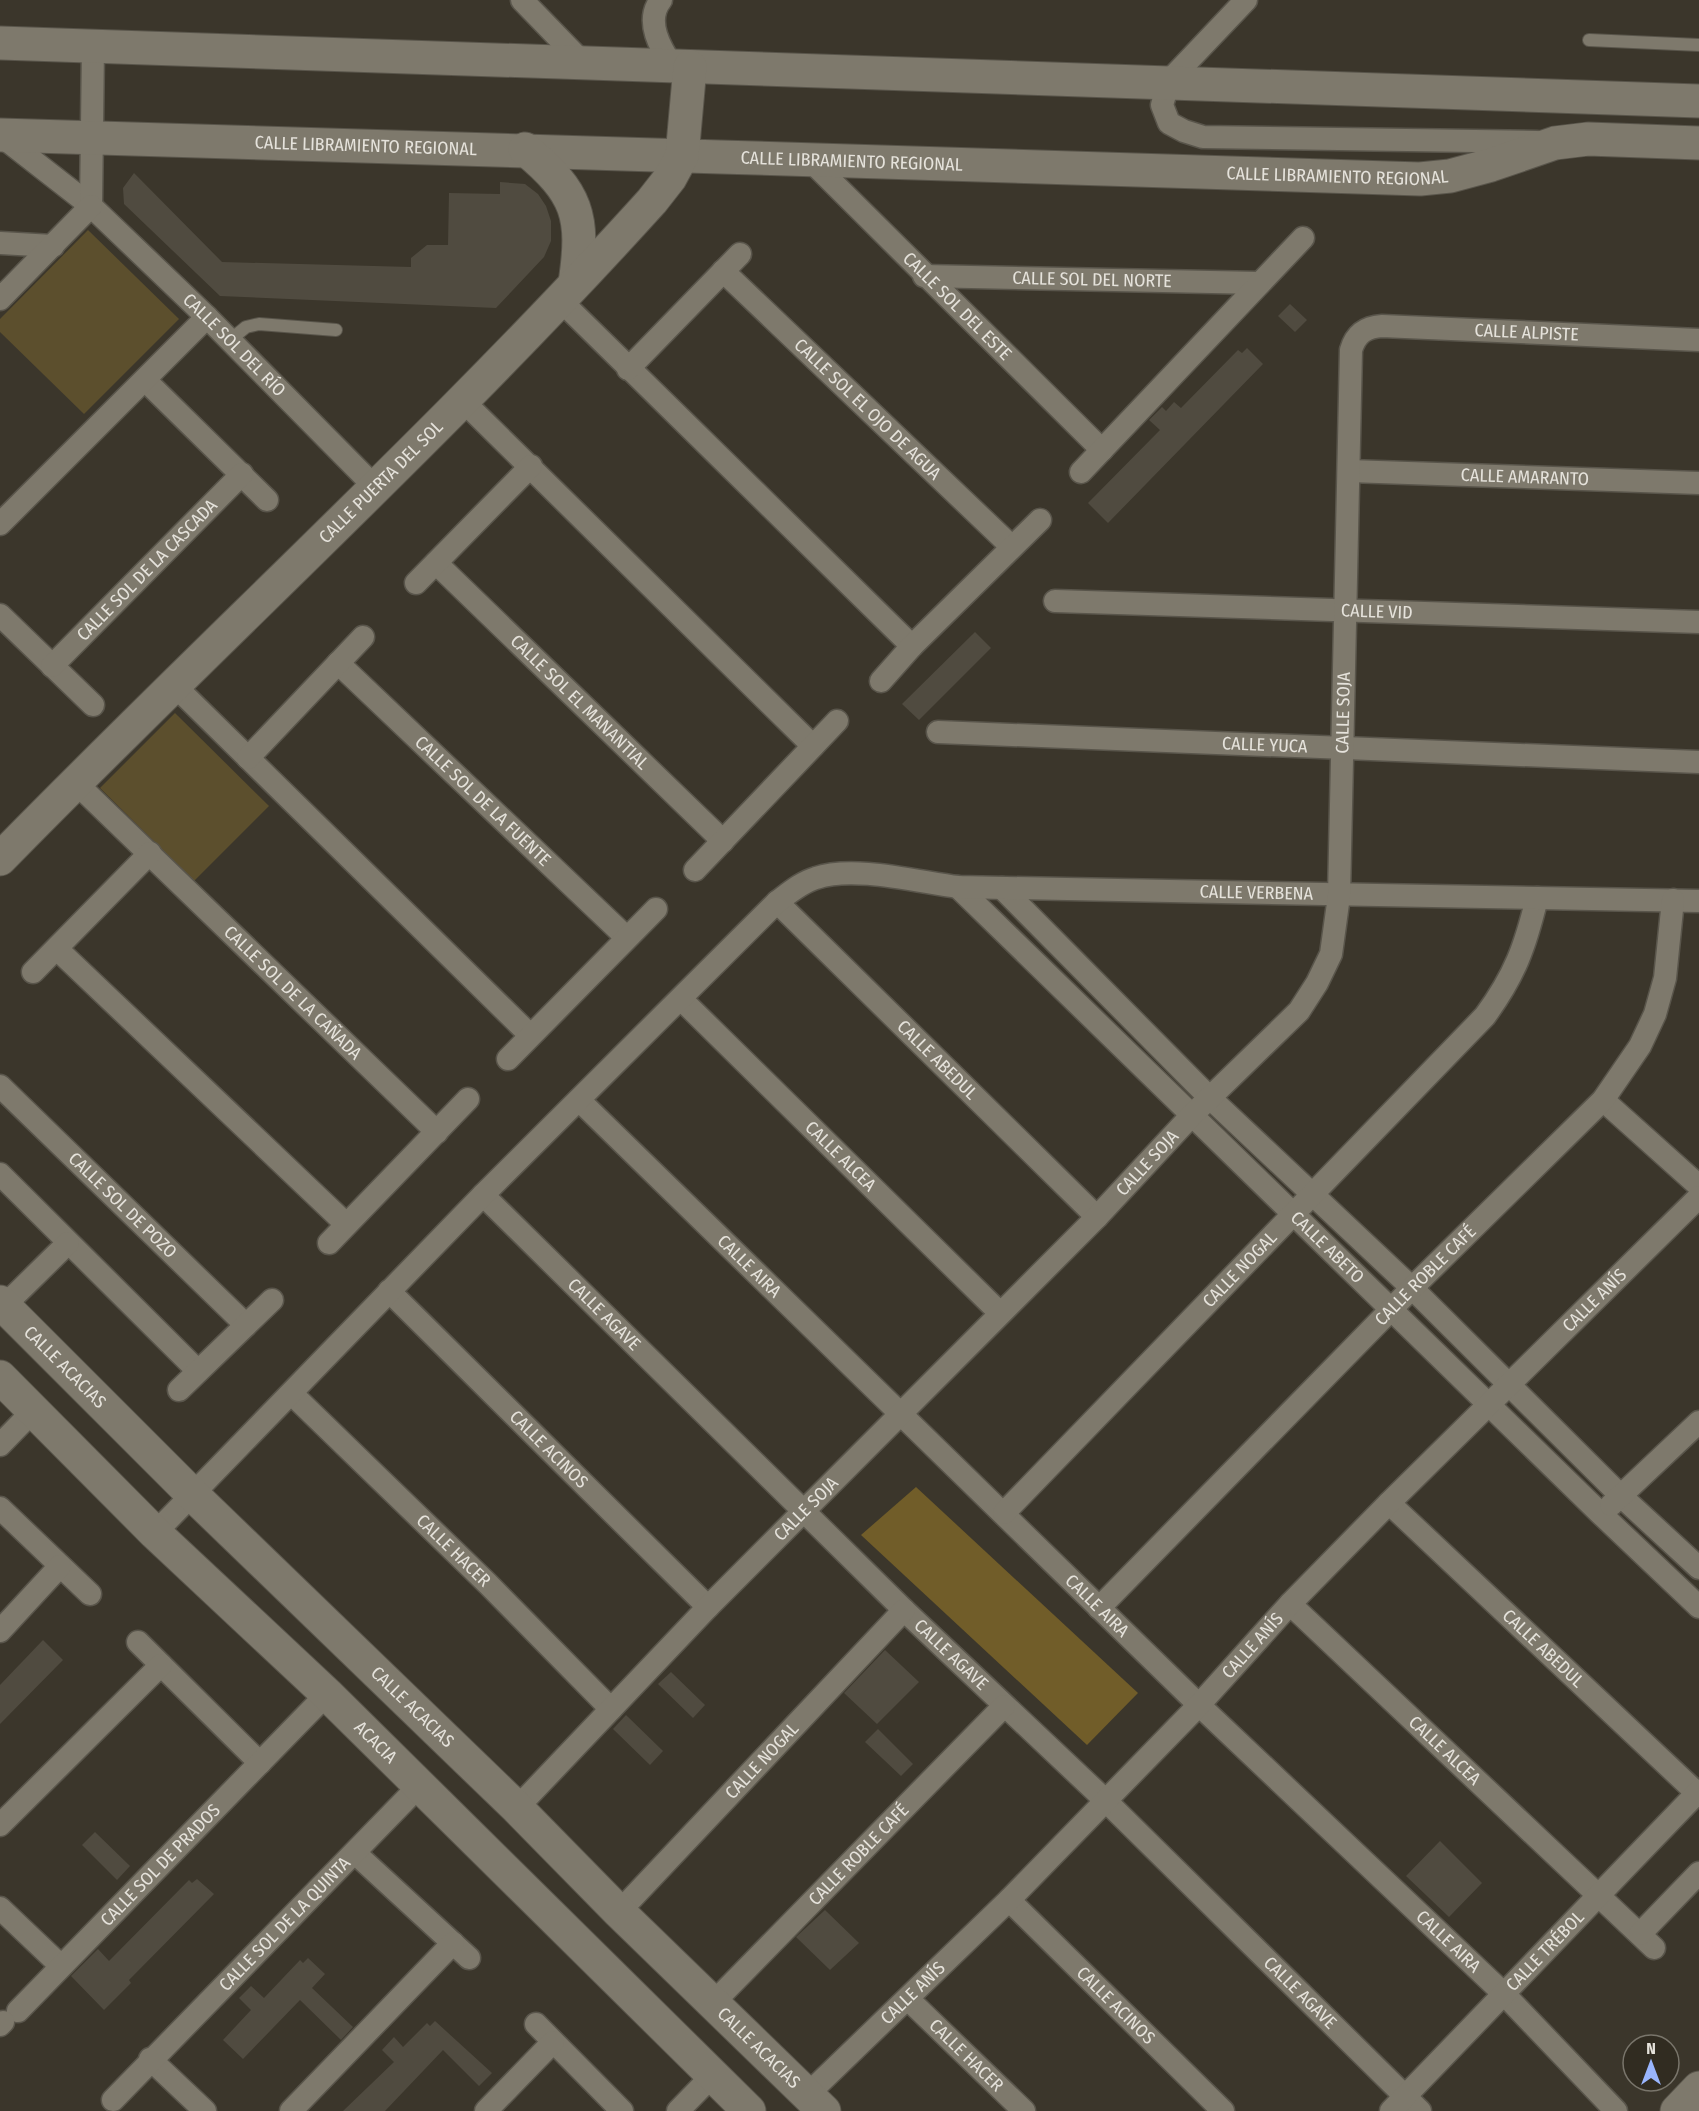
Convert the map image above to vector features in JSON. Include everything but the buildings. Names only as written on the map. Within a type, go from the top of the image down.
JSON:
[{"type":"street","points":[[522,0],[584,64]]},
{"type":"street","points":[[661,0],[656,11],[656,40],[681,67]]},
{"type":"street","points":[[1246,0],[1169,81],[1162,105],[1169,123],[1184,131],[1203,136],[1555,143]]},
{"type":"street","points":[[0,43],[584,64],[1169,81],[1699,101]]},
{"type":"street","points":[[0,299],[91,206],[93,47]]},
{"type":"street","name":"CALLE PUERTA DEL SOL","points":[[0,858],[462,400],[652,201],[670,178],[682,156],[681,67]]},
{"type":"street","name":"CALLE LIBRAMIENTO REGIONAL","points":[[0,135],[525,149],[811,161],[1420,178],[1450,176],[1471,171],[1555,143],[1588,140],[1699,143]]},
{"type":"street","name":"CALLE SOL DEL RÍO","points":[[0,135],[91,206],[207,317],[375,487]]},
{"type":"street","points":[[525,149],[559,178],[571,197],[577,216],[580,240],[567,291],[628,369],[912,646]]},
{"type":"street","name":"CALLE SOL DEL ESTE","points":[[811,161],[924,276],[1102,450]]},
{"type":"street","points":[[1081,472],[1304,238]]},
{"type":"street","points":[[0,243],[53,246]]},
{"type":"street","points":[[628,369],[740,254]]},
{"type":"street","name":"CALLE SOL EL OJO DE AGUA","points":[[723,271],[1012,548]]},
{"type":"street","name":"CALLE SOL DEL NORTE","points":[[924,276],[1260,284]]},
{"type":"street","points":[[0,524],[207,317]]},
{"type":"street","name":"CALLE ALPISTE","points":[[1358,336],[1365,329],[1382,326],[1699,340]]},
{"type":"street","name":"CALLE SOJA","points":[[517,1808],[708,1607],[1097,1217],[1209,1097],[1299,1011],[1317,983],[1331,954],[1339,896],[1351,350],[1358,336]]},
{"type":"street","points":[[145,380],[267,500]]},
{"type":"street","points":[[462,400],[813,746]]},
{"type":"street","points":[[416,583],[531,466]]},
{"type":"street","name":"CALLE AMARANTO","points":[[1349,471],[1699,483]]},
{"type":"street","name":"CALLE SOL DE LA CASCADA","points":[[52,666],[242,474]]},
{"type":"street","points":[[881,681],[912,646],[1040,520]]},
{"type":"street","name":"CALLE SOL EL MANANTIAL","points":[[436,563],[723,841]]},
{"type":"street","name":"CALLE VID","points":[[1055,601],[1699,622]]},
{"type":"street","points":[[0,615],[93,705]]},
{"type":"street","points":[[248,758],[363,637]]},
{"type":"street","name":"CALLE SOL DE LA FUENTE","points":[[338,663],[626,936]]},
{"type":"street","points":[[173,684],[530,1035]]},
{"type":"street","points":[[695,870],[837,721]]},
{"type":"street","name":"CALLE YUCA","points":[[938,732],[1699,762]]},
{"type":"street","name":"CALLE SOL DE LA CAÑADA","points":[[75,782],[436,1132]]},
{"type":"street","points":[[33,972],[150,853]]},
{"type":"street","name":"CALLE VERBENA","points":[[777,902],[816,878],[840,873],[958,887],[1339,896],[1699,901]]},
{"type":"street","name":"CALLE ABETO","points":[[958,887],[1601,1514],[1699,1606]]},
{"type":"street","name":"CALLE ABETO","points":[[1002,888],[1209,1097],[1412,1288],[1622,1496],[1699,1568]]},
{"type":"street","name":"CALLE NOGAL","points":[[1004,1513],[1492,1007],[1514,973],[1527,941],[1537,898]]},
{"type":"street","name":"CALLE ROBLE CAFÉ","points":[[1099,1608],[1412,1288],[1603,1100],[1640,1046],[1655,1014],[1665,978],[1673,900]]},
{"type":"street","points":[[154,1533],[292,1394],[483,1195],[777,902]]},
{"type":"street","name":"CALLE ABEDUL","points":[[777,902],[1097,1217]]},
{"type":"street","points":[[508,1059],[626,936],[656,909]]},
{"type":"street","points":[[57,949],[346,1224]]},
{"type":"street","name":"CALLE ALCEA","points":[[681,999],[1000,1313]]},
{"type":"street","name":"CALLE SOL DE POZO","points":[[0,1086],[246,1325]]},
{"type":"street","points":[[329,1244],[468,1099]]},
{"type":"street","name":"CALLE AIRA","points":[[579,1100],[1199,1705],[1503,1993],[1616,2111]]},
{"type":"street","points":[[1603,1100],[1699,1186]]},
{"type":"street","points":[[0,1174],[198,1371]]},
{"type":"street","name":"CALLE AGAVE","points":[[483,1195],[904,1610],[1105,1800],[1405,2106]]},
{"type":"street","name":"CALLE ANÍS","points":[[816,2103],[908,1999],[1010,1900],[1199,1705],[1290,1604],[1508,1383],[1699,1197]]},
{"type":"street","points":[[2,1304],[68,1242]]},
{"type":"street","name":"CALLE ACINOS","points":[[389,1291],[708,1607]]},
{"type":"street","points":[[179,1390],[272,1300]]},
{"type":"street","name":"CALLE ACACIAS","points":[[2,1304],[193,1495],[517,1808],[816,2103]]},
{"type":"street","name":"ACACIA","points":[[0,1377],[154,1533],[327,1695],[711,2077],[748,2111]]},
{"type":"street","name":"CALLE HACER","points":[[292,1394],[488,1584],[611,1709]]},
{"type":"street","points":[[0,1445],[34,1410]]},
{"type":"street","points":[[1601,1514],[1699,1422]]},
{"type":"street","name":"CALLE ABEDUL","points":[[1389,1503],[1698,1793]]},
{"type":"street","points":[[0,1508],[90,1594]]},
{"type":"street","points":[[0,1631],[60,1566]]},
{"type":"street","name":"CALLE ALCEA","points":[[1290,1604],[1647,1941],[1699,1873]]},
{"type":"street","name":"CALLE NOGAL","points":[[619,1911],[904,1610]]},
{"type":"street","points":[[138,1642],[260,1763]]},
{"type":"street","points":[[0,1825],[161,1665]]},
{"type":"street","name":"CALLE SOL DE PRADOS","points":[[7,2019],[327,1695]]},
{"type":"street","name":"CALLE ROBLE CAFÉ","points":[[713,2003],[1004,1706]]},
{"type":"street","name":"CALLE SOL DE LA QUINTA","points":[[113,2100],[419,1786]]},
{"type":"street","name":"CALLE TRÉBOL","points":[[1405,2106],[1503,1993],[1698,1793]]},
{"type":"street","points":[[291,2111],[461,1951],[354,1854]]},
{"type":"street","name":"CALLE ACINOS","points":[[1010,1900],[1223,2111]]},
{"type":"street","points":[[0,1908],[61,1966]]},
{"type":"street","name":"CALLE HACER","points":[[908,1999],[1024,2111]]},
{"type":"street","points":[[536,2024],[622,2111]]},
{"type":"street","points":[[486,2111],[553,2042]]},
{"type":"street","points":[[150,2060],[205,2111]]},
{"type":"street","points":[[678,2111],[711,2077]]},
{"type":"street","points":[[1677,2111],[1699,2088]]},
{"type":"lane","points":[[1589,40],[1699,45]]},
{"type":"lane","points":[[230,340],[246,327],[259,324],[336,330]]},
{"type":"shaded area","points":[[88,230],[179,319],[84,414],[0,332],[0,319]]},
{"type":"shaded area","points":[[175,713],[269,806],[194,881],[100,788]]},
{"type":"shaded area","points":[[916,1487],[1138,1693],[1087,1745],[861,1535]]}]
